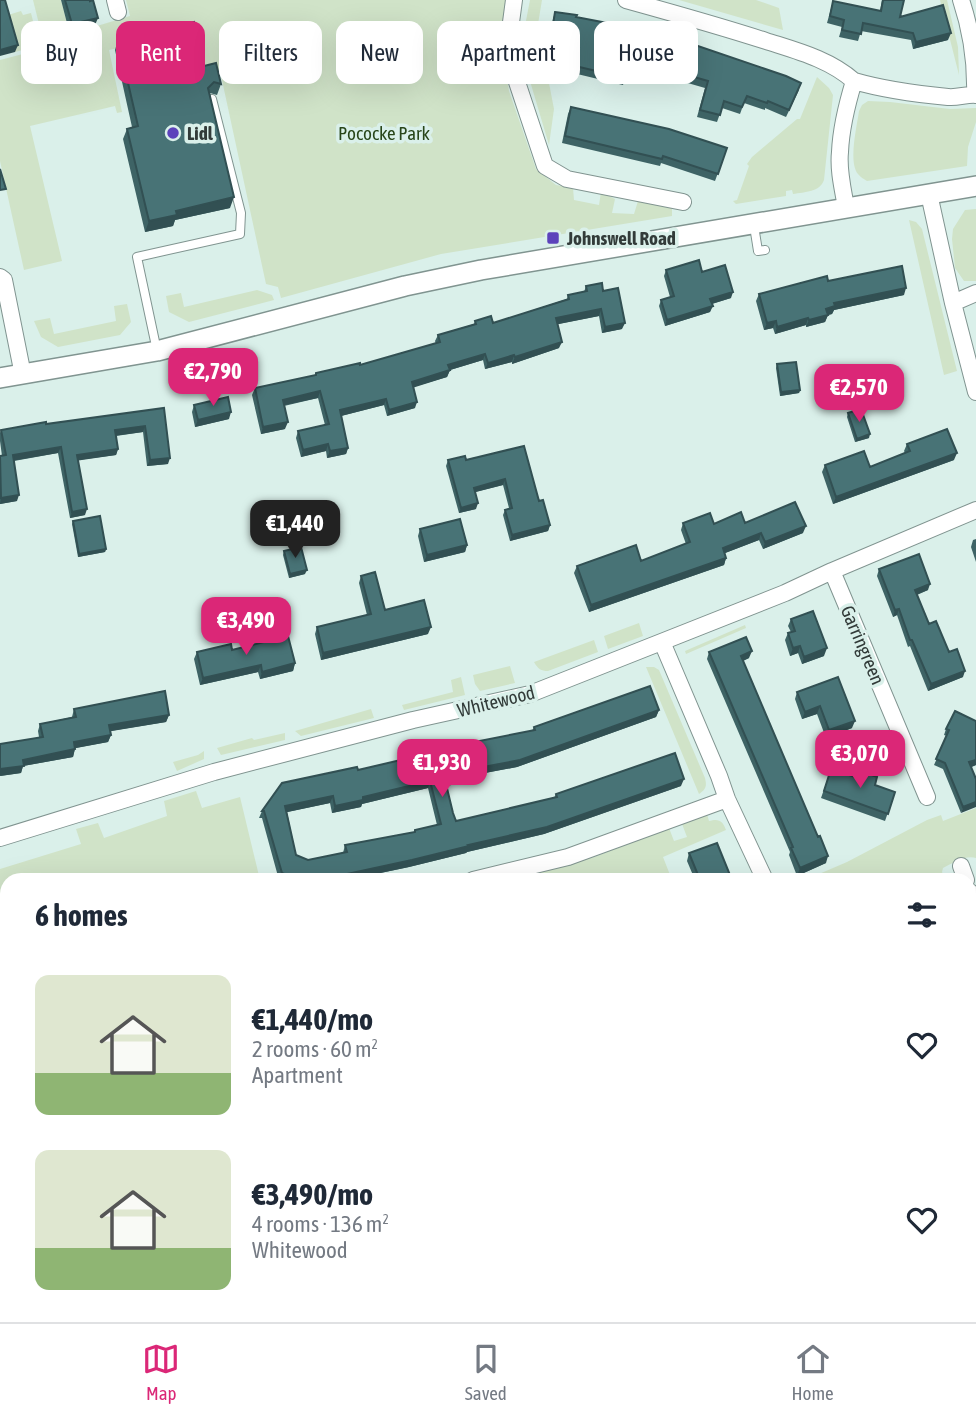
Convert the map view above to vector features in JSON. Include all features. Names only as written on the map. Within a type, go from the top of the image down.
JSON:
[{"type":"street","points":[[514,0],[509,37],[515,75],[545,166],[568,179],[683,202]]},
{"type":"street","points":[[626,0],[713,23],[819,59],[854,81],[879,88],[952,97],[975,95],[974,55],[961,0]]},
{"type":"street","points":[[846,207],[840,152],[854,81]]},
{"type":"street","points":[[0,378],[157,351],[405,286],[493,268],[976,186]]},
{"type":"street","points":[[929,194],[976,392]]},
{"type":"street","points":[[0,277],[4,280],[23,375]]},
{"type":"street","points":[[953,303],[976,293]]},
{"type":"street","points":[[762,873],[727,799],[662,642],[786,593],[976,510]]},
{"type":"street","name":"Garringreen","points":[[832,571],[927,797]]},
{"type":"street","name":"Whitewood","points":[[0,838],[214,772],[412,720],[530,694],[662,642]]},
{"type":"street","points":[[503,873],[568,858],[727,799]]},
{"type":"lane","points":[[157,351],[137,257],[240,234],[241,213],[212,99]]},
{"type":"lane","points":[[753,223],[758,251],[765,250]]},
{"type":"green space","points":[[33,0],[61,0],[66,21],[38,21]]},
{"type":"green space","name":"Pococke Park","points":[[126,0],[507,0],[504,21],[437,21],[437,84],[508,84],[536,169],[556,185],[573,188],[574,200],[599,205],[601,192],[615,199],[612,213],[634,214],[638,201],[672,208],[672,216],[441,254],[281,298],[278,287],[266,284],[223,84],[322,84],[322,21],[219,21],[219,71],[205,75],[205,21],[116,21],[116,48],[109,50],[122,112],[117,113],[115,106],[30,126],[62,261],[24,270],[0,161],[0,60],[21,54],[21,84],[102,84],[102,24],[130,16]]},
{"type":"green space","points":[[530,0],[542,0],[538,21],[526,21]]},
{"type":"green space","points":[[679,0],[756,0],[779,8],[783,30]]},
{"type":"green space","points":[[940,0],[947,0],[958,47],[959,75]]},
{"type":"green space","points":[[21,11],[23,15],[31,13],[33,21],[21,21],[21,50],[15,52],[5,16]]},
{"type":"green space","points":[[817,77],[833,95],[822,184],[807,192],[793,194],[792,190],[786,191],[786,196],[736,204],[733,201],[737,200],[749,166],[747,164],[800,119]]},
{"type":"green space","points":[[531,84],[549,84],[554,109],[549,145]]},
{"type":"green space","points":[[868,101],[950,109],[976,108],[976,122],[968,147],[967,166],[867,181],[863,179],[855,168],[853,153],[859,111]]},
{"type":"green space","points":[[976,209],[976,281],[964,281],[955,268],[953,229],[965,210]]},
{"type":"green space","points":[[909,220],[916,222],[922,229],[957,371],[944,375]]},
{"type":"green space","points":[[257,290],[272,295],[274,300],[189,322],[169,312],[166,296],[181,293],[184,307]]},
{"type":"green space","points":[[127,304],[131,322],[120,335],[58,347],[41,337],[34,321],[50,318],[54,334],[116,321],[114,306]]},
{"type":"green space","points":[[639,623],[643,636],[608,649],[604,636]]},
{"type":"green space","points":[[745,625],[746,628],[686,654],[685,651]]},
{"type":"green space","points":[[594,640],[598,652],[548,671],[543,671],[534,662]]},
{"type":"green space","points":[[510,666],[515,683],[480,691],[475,684],[473,675]]},
{"type":"green space","points":[[646,667],[659,670],[705,778],[705,787],[699,794]]},
{"type":"green space","points":[[461,677],[465,695],[404,710],[402,705],[453,692],[451,680]]},
{"type":"green space","points":[[371,709],[374,718],[301,736],[295,731]]},
{"type":"green space","points":[[285,733],[285,740],[221,755],[217,748],[252,738],[254,740]]},
{"type":"green space","points":[[204,751],[204,759],[177,771],[173,762]]},
{"type":"green space","points":[[196,791],[202,808],[240,797],[258,873],[0,873],[0,869],[81,844],[76,829],[98,823],[104,838],[167,816],[164,801]]},
{"type":"green space","points":[[976,808],[976,858],[955,862],[943,868],[942,873],[821,873],[927,820],[941,815],[943,821]]},
{"type":"green space","points":[[707,814],[709,821],[720,821],[726,830],[663,857],[669,873],[531,873],[594,857],[669,828],[674,841],[687,837],[682,824]]},
{"type":"building","points":[[0,0],[5,0],[18,45],[0,50]]},
{"type":"building","points":[[65,0],[93,0],[98,18],[71,21]]},
{"type":"building","points":[[883,0],[904,0],[900,17],[943,5],[951,33],[916,42],[913,33],[863,23],[861,34],[842,30],[844,20],[830,16],[833,1],[881,11]]},
{"type":"building","points":[[555,12],[597,21],[594,21],[594,70],[580,67],[580,21],[554,21]]},
{"type":"building","points":[[698,46],[801,83],[789,110],[747,96],[742,107],[724,101],[720,115],[700,110],[708,81],[698,78]]},
{"type":"building","name":"Lidl","points":[[216,63],[219,83],[214,82],[208,88],[234,197],[176,211],[177,215],[149,221],[127,129],[138,126],[128,84],[205,84],[205,66]]},
{"type":"building","points":[[571,107],[669,129],[727,148],[718,174],[663,156],[662,159],[565,136]]},
{"type":"building","points":[[0,169],[6,189],[0,190]]},
{"type":"building","points":[[699,260],[702,272],[725,265],[733,292],[710,299],[713,306],[667,320],[661,300],[674,296],[666,270]]},
{"type":"building","points":[[902,266],[906,288],[834,303],[835,306],[826,309],[828,315],[809,320],[808,318],[777,327],[776,321],[767,323],[759,294],[827,276],[828,281]]},
{"type":"building","points":[[602,283],[603,291],[618,288],[625,323],[605,327],[601,309],[556,318],[562,342],[488,363],[485,354],[448,365],[450,370],[412,382],[417,402],[389,410],[386,399],[340,410],[348,448],[330,451],[328,444],[303,450],[298,431],[329,424],[320,391],[283,400],[288,422],[263,427],[255,388],[360,365],[440,342],[438,335],[476,324],[475,321],[491,316],[493,323],[569,299],[568,295],[587,291],[586,286]]},
{"type":"building","points":[[796,362],[800,390],[781,392],[777,364]]},
{"type":"building","points":[[228,397],[231,412],[198,420],[194,405]]},
{"type":"building","points":[[164,408],[170,458],[150,460],[145,426],[115,430],[118,449],[77,455],[87,509],[72,512],[61,447],[13,455],[19,495],[1,498],[0,456],[6,455],[1,430]]},
{"type":"building","points":[[861,409],[870,434],[857,439],[848,413]]},
{"type":"building","points":[[947,429],[957,453],[836,497],[825,465],[864,451],[870,467],[910,451],[907,444]]},
{"type":"building","points":[[524,446],[539,501],[543,500],[550,525],[512,535],[505,510],[512,508],[505,479],[474,488],[478,503],[461,508],[448,460],[465,456],[466,460]]},
{"type":"building","points":[[795,502],[806,526],[765,542],[761,533],[723,548],[726,558],[591,605],[577,566],[636,545],[641,561],[690,542],[683,523],[710,513],[714,524],[741,512],[745,523]]},
{"type":"building","points":[[100,516],[106,549],[79,554],[73,521]]},
{"type":"building","points":[[460,519],[467,545],[427,555],[420,529]]},
{"type":"building","points":[[301,547],[307,570],[290,574],[284,551]]},
{"type":"building","points":[[919,554],[930,584],[915,590],[929,624],[936,621],[949,652],[957,649],[965,671],[931,684],[899,609],[895,610],[879,569]]},
{"type":"building","points":[[375,572],[385,610],[424,600],[431,627],[323,653],[317,627],[371,614],[361,576]]},
{"type":"building","points":[[813,611],[827,648],[804,657],[800,646],[793,648],[788,633],[795,631],[791,619]]},
{"type":"building","points":[[288,636],[295,663],[262,672],[261,665],[203,678],[197,652],[231,644],[232,650]]},
{"type":"building","points":[[746,637],[752,651],[741,656],[828,856],[800,868],[709,652]]},
{"type":"building","points":[[838,677],[855,721],[829,730],[820,706],[805,712],[797,692]]},
{"type":"building","points":[[650,686],[659,710],[520,760],[452,773],[453,778],[445,780],[456,821],[557,797],[556,794],[675,753],[684,779],[547,827],[412,860],[352,873],[282,873],[262,811],[282,783],[357,767],[358,770],[535,730],[534,727]],"holes":[[[430,781],[441,824],[345,845],[347,852],[308,860],[296,855],[285,806],[333,796],[335,806]]]},
{"type":"building","points":[[165,691],[169,715],[109,725],[111,735],[74,742],[75,749],[23,760],[24,766],[0,769],[0,744],[43,737],[40,724],[76,717],[74,709]]},
{"type":"building","points":[[955,711],[976,721],[976,760],[969,762],[976,779],[976,802],[963,807],[945,763],[936,759]]},
{"type":"building","points":[[831,769],[855,777],[858,770],[877,777],[875,785],[895,792],[888,814],[824,791]]},
{"type":"building","points":[[717,843],[729,873],[697,873],[689,853]]},
{"type":"place","name":"Lidl","points":[[173,133]]},
{"type":"place","name":"Johnswell Road","points":[[553,238]]}]
